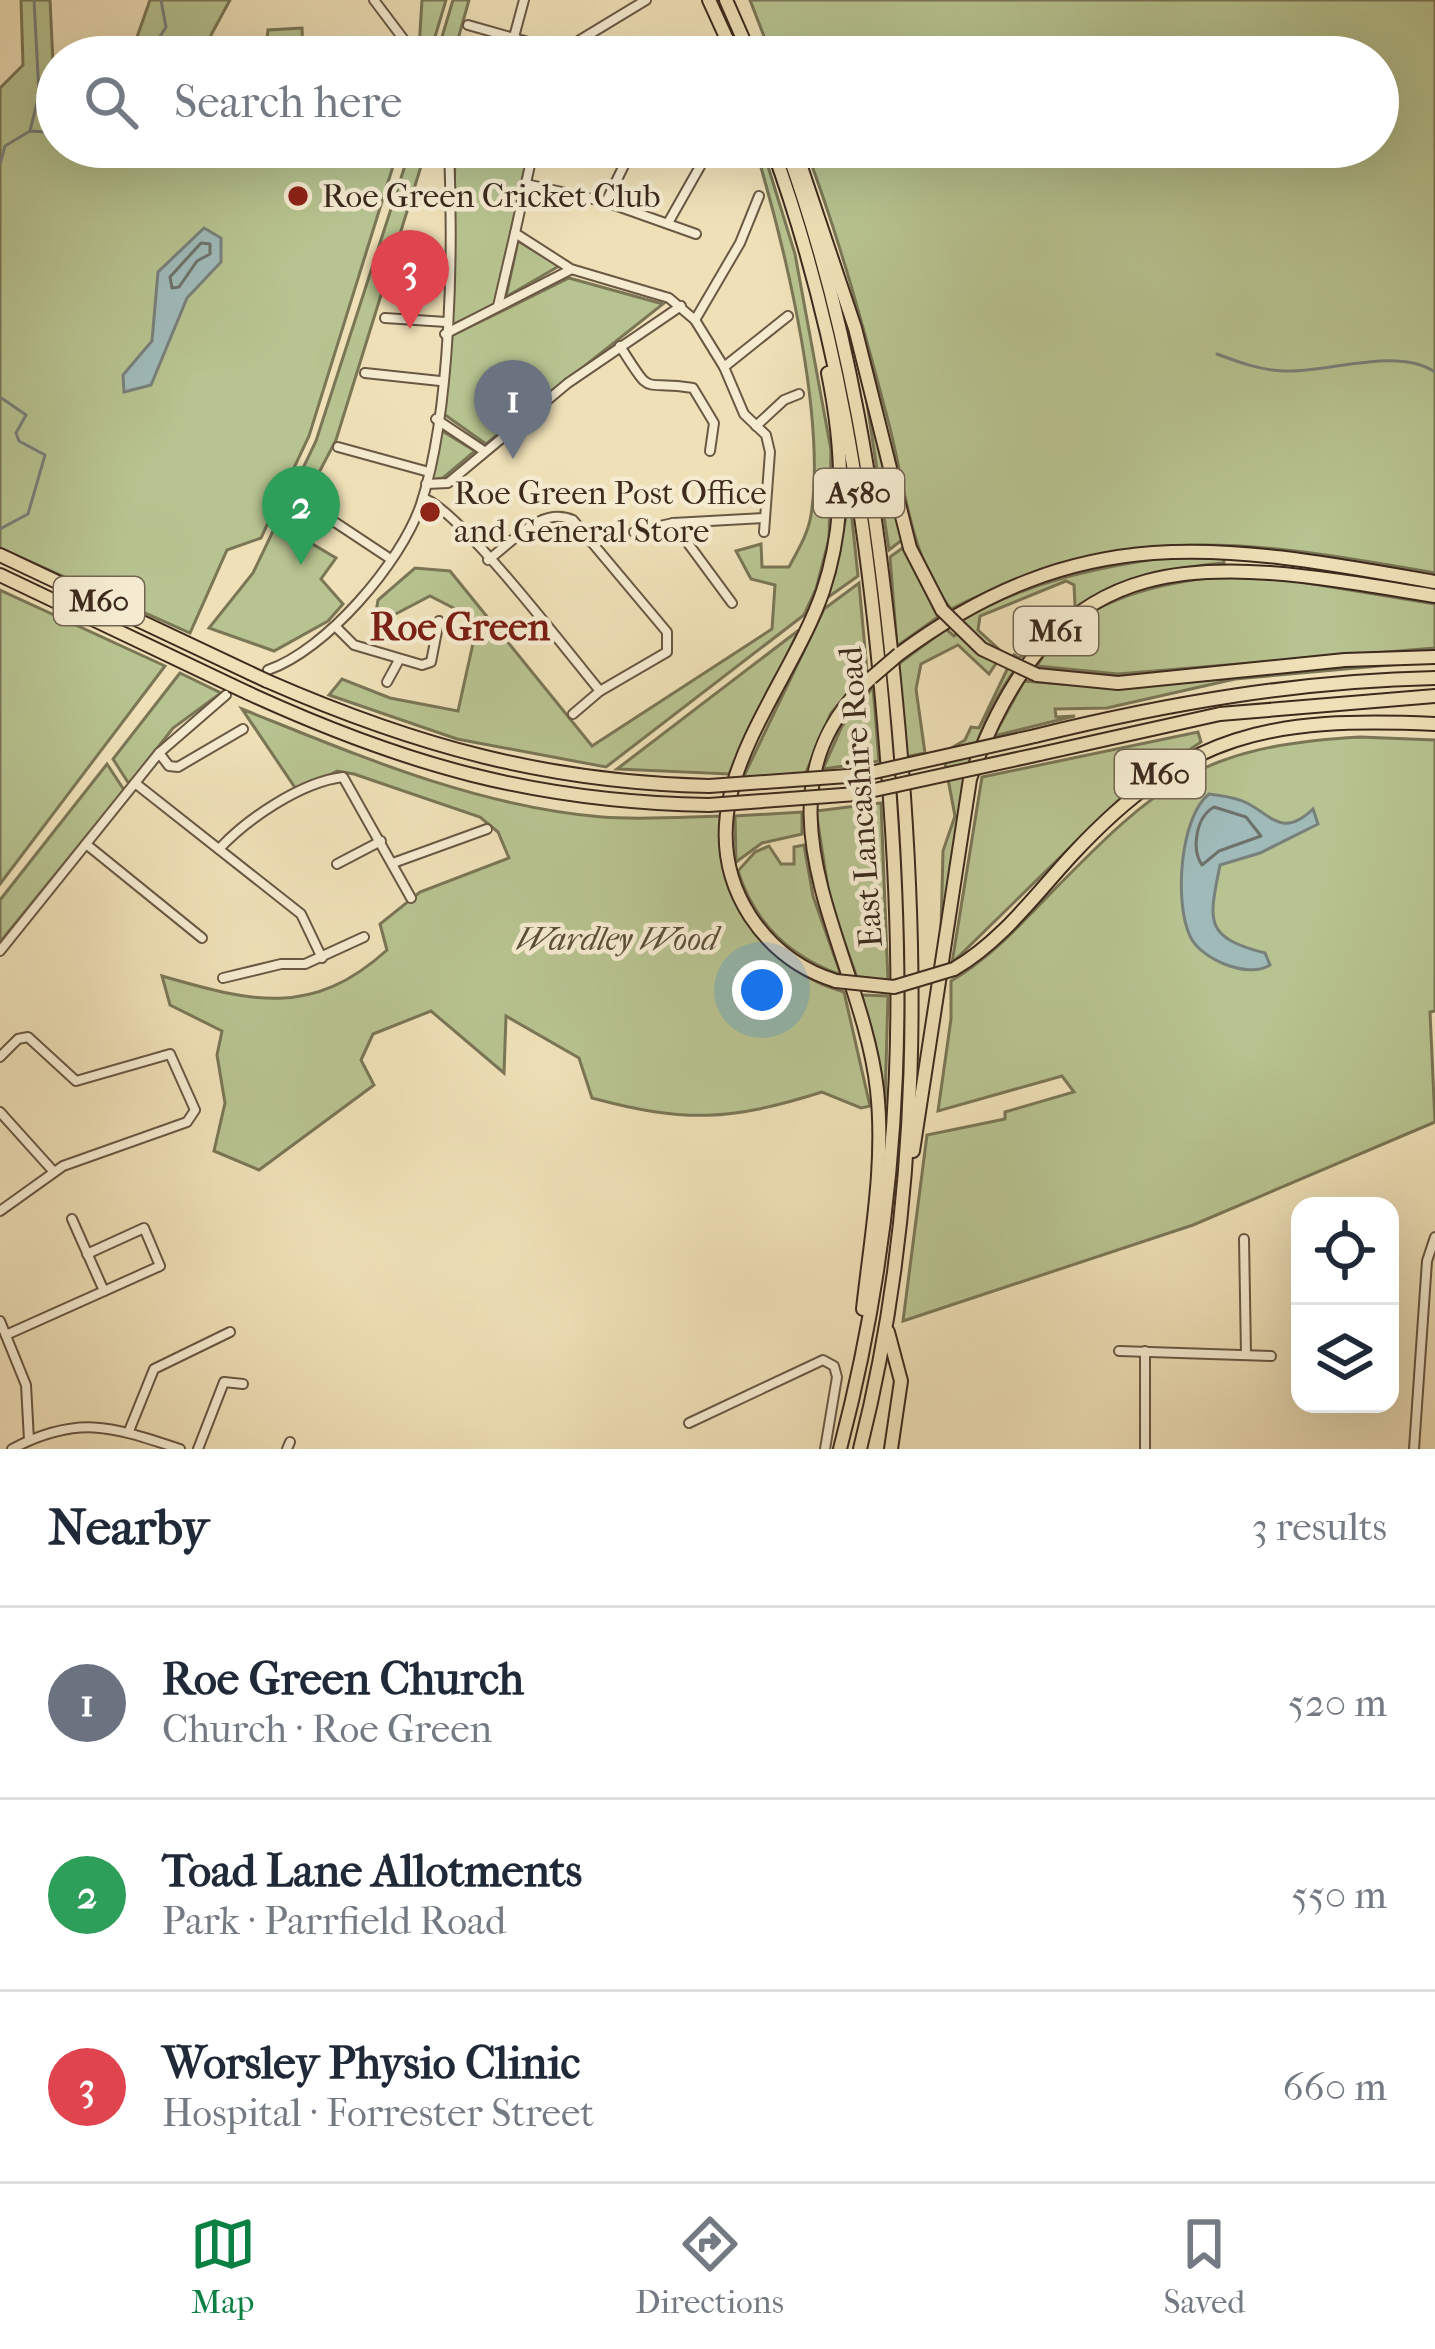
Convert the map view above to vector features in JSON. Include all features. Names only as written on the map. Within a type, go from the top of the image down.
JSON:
[{"type":"highway","points":[[709,0],[726,36]]},
{"type":"highway","points":[[726,0],[742,36]]},
{"type":"highway","name":"East Lancashire Road","points":[[779,168],[808,258],[842,394],[865,531],[900,931],[891,1192],[840,1449]]},
{"type":"highway","name":"East Lancashire Road","points":[[795,168],[846,348],[872,484],[908,818],[914,992],[899,1247],[887,1330],[860,1449]]},
{"type":"highway","points":[[797,168],[841,281],[917,568],[942,610],[982,649],[1036,675],[1118,683],[1345,660],[1435,657]]},
{"type":"highway","name":"M60","points":[[808,258],[838,431],[841,502],[822,594],[737,769],[726,830],[734,882],[753,921],[789,958],[836,982],[894,987],[954,969],[1009,925],[1115,810],[1187,758],[1242,736],[1282,728],[1435,724]]},
{"type":"highway","name":"M61","points":[[876,1082],[860,1009],[821,892],[810,818],[825,741],[872,678],[899,654],[986,599],[1106,558],[1234,549],[1435,582]]},
{"type":"highway","name":"M60","points":[[0,555],[356,720],[477,759],[575,778],[710,786],[861,775],[1173,703],[1274,687],[1435,678]]},
{"type":"highway","name":"M61","points":[[936,999],[970,779],[990,721],[1014,680],[1059,628],[1121,590],[1188,571],[1310,574],[1435,596]]},
{"type":"highway","name":"M60","points":[[3,576],[176,658],[228,690],[248,693],[331,731],[460,776],[581,796],[709,805],[856,794],[1220,713],[1435,695]]},
{"type":"highway","points":[[914,992],[928,1046]]},
{"type":"highway","name":"A580","points":[[899,1247],[936,999]]},
{"type":"highway","name":"A580","points":[[853,1399],[880,1158],[876,1082]]},
{"type":"highway","points":[[887,1330],[901,1382],[891,1449]]},
{"type":"street","points":[[374,0],[398,36]]},
{"type":"street","points":[[514,36],[524,0]]},
{"type":"street","points":[[591,36],[646,0]]},
{"type":"street","points":[[467,25],[510,36]]},
{"type":"street","points":[[267,675],[335,626],[389,558],[423,498],[446,334],[449,168]]},
{"type":"street","points":[[497,308],[529,168]]},
{"type":"street","points":[[605,202],[622,168]]},
{"type":"street","points":[[668,223],[699,168]]},
{"type":"street","points":[[526,184],[605,202],[696,234]]},
{"type":"street","points":[[695,320],[740,243],[759,196]]},
{"type":"street","points":[[515,233],[571,269],[681,306],[695,320],[724,367],[744,415],[766,435],[770,452],[764,532]]},
{"type":"street","points":[[446,334],[571,269]]},
{"type":"street","points":[[426,484],[448,483],[620,345],[681,306]]},
{"type":"street","points":[[724,367],[788,316]]},
{"type":"street","points":[[385,318],[446,322]]},
{"type":"street","points":[[620,345],[645,386],[654,390],[693,388],[714,424],[710,451]]},
{"type":"street","points":[[364,373],[440,381]]},
{"type":"street","points":[[756,426],[784,400],[799,394]]},
{"type":"street","points":[[436,418],[484,452]]},
{"type":"street","points":[[338,447],[429,472]]},
{"type":"street","points":[[423,498],[439,506],[601,691]]},
{"type":"street","points":[[309,505],[389,558]]},
{"type":"street","points":[[488,560],[553,513],[573,520],[668,632],[670,646],[573,714]]},
{"type":"street","points":[[634,532],[674,523],[764,518]]},
{"type":"street","points":[[674,523],[732,603]]},
{"type":"street","points":[[335,626],[354,645],[399,660],[431,662],[439,621]]},
{"type":"street","points":[[387,682],[399,660]]},
{"type":"street","points":[[0,951],[159,753],[228,690]]},
{"type":"street","points":[[159,753],[169,766],[178,767],[243,729]]},
{"type":"street","points":[[219,849],[256,818],[343,777],[411,898]]},
{"type":"street","points":[[135,783],[301,914],[322,958]]},
{"type":"street","points":[[393,863],[487,829]]},
{"type":"street","points":[[338,864],[381,842]]},
{"type":"street","points":[[86,844],[202,938]]},
{"type":"street","points":[[223,978],[322,958],[364,937]]},
{"type":"street","points":[[0,1058],[18,1039],[28,1037],[73,1081],[168,1053],[176,1058],[195,1110],[191,1119],[53,1172],[0,1211]]},
{"type":"street","points":[[0,1112],[53,1172]]},
{"type":"street","points":[[72,1219],[104,1291]]},
{"type":"street","points":[[29,1440],[26,1385],[2,1329],[160,1266],[144,1228],[88,1254]]},
{"type":"street","points":[[1414,1449],[1427,1261],[1435,1238]]},
{"type":"street","points":[[1244,1239],[1246,1354]]},
{"type":"street","points":[[129,1431],[154,1369],[223,1333]]},
{"type":"street","points":[[1119,1352],[1271,1356]]},
{"type":"street","points":[[1145,1352],[1145,1449]]},
{"type":"street","points":[[689,1423],[818,1361],[834,1366],[837,1377],[825,1449]]},
{"type":"street","points":[[198,1449],[224,1382],[243,1384]]},
{"type":"street","points":[[12,1449],[62,1427],[129,1431],[180,1449]]},
{"type":"green space","points":[[21,0],[50,0],[52,36],[36,36],[36,168],[392,168],[309,436],[261,538],[227,550],[190,633],[0,548],[0,88],[23,65]]},
{"type":"green space","points":[[150,0],[230,0],[211,36],[137,36]]},
{"type":"green space","points":[[422,0],[446,0],[435,36],[420,36]]},
{"type":"green space","points":[[453,0],[469,0],[459,36],[442,36]]},
{"type":"green space","points":[[750,0],[1435,0],[1435,573],[1305,552],[1189,545],[1076,561],[951,609],[918,546],[861,322],[813,168],[1399,168],[1399,36],[764,36]]},
{"type":"green space","points":[[302,28],[302,36],[267,36],[268,30]]},
{"type":"green space","points":[[404,168],[420,168],[336,440],[289,530],[336,558],[321,579],[343,604],[328,621],[274,651],[209,628],[253,573],[316,441]]},
{"type":"green space","points":[[455,168],[525,168],[495,304],[452,325]]},
{"type":"green space","points":[[761,168],[769,168],[795,254],[831,450],[829,539],[804,615],[606,767],[457,739],[329,695],[342,679],[390,698],[458,711],[476,630],[469,616],[430,596],[386,619],[376,612],[378,600],[415,568],[450,571],[592,746],[772,629],[775,585],[751,579],[736,551],[761,544],[762,567],[789,567],[810,522],[814,476],[809,387]]},
{"type":"green space","points":[[518,241],[559,266],[506,297]]},
{"type":"green space","points":[[569,278],[663,304],[486,444],[441,412],[449,337]]},
{"type":"green space","points":[[862,370],[902,540],[889,550]]},
{"type":"green space","points":[[439,429],[475,451],[443,478],[431,480]]},
{"type":"green space","points":[[850,500],[858,576],[827,598]]},
{"type":"green space","points":[[904,547],[938,617],[897,646],[890,557]]},
{"type":"green space","points":[[1182,555],[1223,555],[1224,563],[1127,584],[1086,604],[1051,630],[1021,662],[996,700],[963,794],[941,931],[943,851],[955,816],[943,753],[965,740],[971,727],[979,728],[1014,655],[1019,658],[1075,606],[1074,585],[1066,581],[980,616],[978,630],[1003,653],[989,674],[958,645],[921,664],[916,689],[925,753],[905,757],[897,665],[946,629],[954,636],[966,627],[960,620],[1014,595],[1096,570]]},
{"type":"green space","points":[[1223,576],[1289,580],[1435,604],[1435,648],[1118,674],[1037,666],[1071,626],[1118,599]]},
{"type":"green space","points":[[859,583],[867,671],[831,713],[804,777],[743,778],[824,609]]},
{"type":"green space","points":[[0,590],[165,666],[0,884]]},
{"type":"green space","points":[[799,630],[729,774],[617,769]]},
{"type":"green space","points":[[1435,661],[1235,679],[1107,708],[1055,709],[1056,717],[1075,716],[994,736],[1024,681],[1115,688]]},
{"type":"green space","points":[[180,673],[221,693],[173,728],[129,784],[113,759]]},
{"type":"green space","points":[[873,687],[879,761],[823,769],[842,726]]},
{"type":"green space","name":"Wardley Wood","points":[[242,709],[418,777],[508,802],[602,817],[721,816],[728,875],[751,926],[790,966],[844,992],[870,1106],[861,1108],[822,1092],[760,1109],[707,1115],[625,1106],[592,1098],[579,1058],[506,1016],[504,1073],[431,1011],[373,1034],[361,1060],[374,1085],[259,1170],[214,1151],[225,1103],[217,1055],[222,1031],[170,1005],[162,976],[253,997],[307,995],[359,972],[387,950],[380,924],[420,892],[509,858],[498,832],[480,817],[354,774],[337,771],[298,792]]},
{"type":"green space","points":[[1198,732],[1201,742],[1126,793],[952,963],[982,777]]},
{"type":"green space","points":[[1360,737],[1435,740],[1435,1011],[1430,1012],[1435,1122],[1193,1225],[903,1321],[927,1135],[1005,1119],[1005,1112],[1074,1092],[1062,1076],[938,1111],[951,1019],[951,981],[1003,942],[1121,825],[1185,778],[1258,750]]},
{"type":"green space","points":[[107,764],[124,790],[0,942],[0,900]]},
{"type":"green space","points":[[881,803],[888,981],[857,978],[830,901],[816,811]]},
{"type":"green space","points":[[802,812],[802,834],[762,843],[736,862],[735,816]]},
{"type":"green space","points":[[804,845],[813,896],[841,975],[806,958],[776,935],[754,906],[738,871],[755,852],[769,846],[781,864],[794,864],[794,847]]},
{"type":"green space","points":[[862,995],[888,996],[885,1102]]},
{"type":"water","points":[[204,228],[221,238],[221,262],[187,298],[151,385],[124,392],[123,375],[152,341],[158,272]]},
{"type":"water","points":[[1209,794],[1242,801],[1278,822],[1294,822],[1313,809],[1318,824],[1260,853],[1220,865],[1215,924],[1230,940],[1265,953],[1270,965],[1261,969],[1226,965],[1204,953],[1185,921],[1181,882],[1186,840],[1199,805]]},
{"type":"waterway","points":[[34,0],[36,38]]},
{"type":"waterway","points":[[160,36],[166,27],[161,0]]},
{"type":"waterway","points":[[30,131],[36,106]]},
{"type":"waterway","points":[[0,164],[5,146],[36,131]]},
{"type":"waterway","points":[[1217,354],[1274,370],[1401,361],[1435,372]]},
{"type":"waterway","points":[[0,397],[26,415],[16,433],[19,441],[45,455],[28,514],[0,529]]},
{"type":"place","name":"Roe Green Cricket Club","points":[[298,196]]},
{"type":"place","name":"Worsley Physio Clinic","points":[[410,329]]},
{"type":"place","name":"Roe Green Church","points":[[513,459]]},
{"type":"place","name":"Roe Green Post Office and General Store","points":[[430,512]]},
{"type":"place","name":"Toad Lane Allotments","points":[[301,565]]},
{"type":"district","name":"Roe Green","points":[[460,627]]}]
